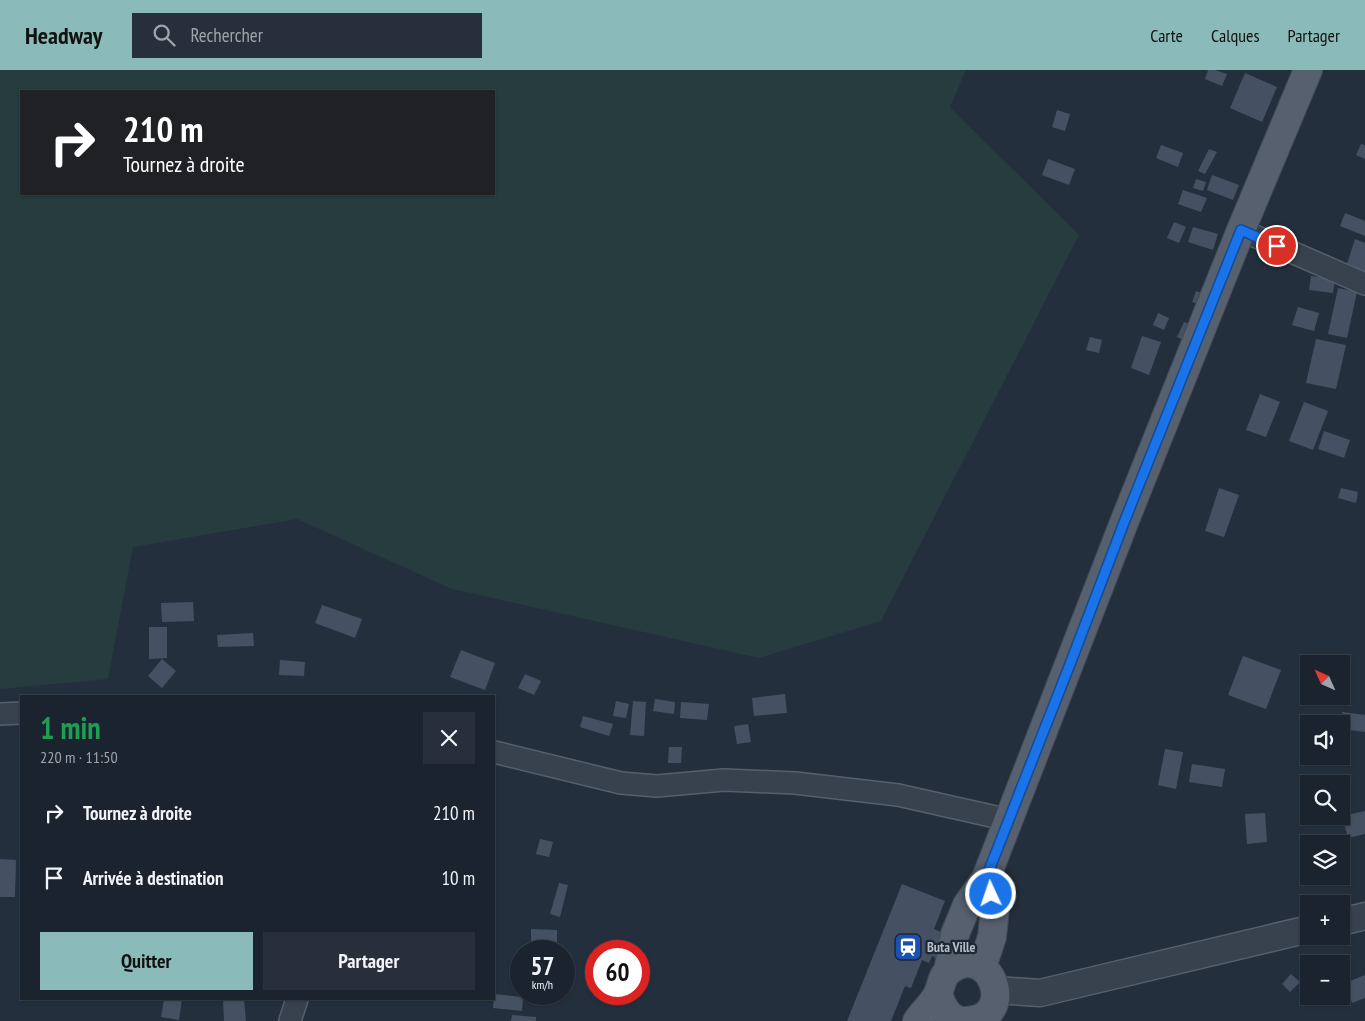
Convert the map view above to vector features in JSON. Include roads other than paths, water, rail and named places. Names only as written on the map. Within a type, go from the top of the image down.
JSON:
[{"type":"main road","points":[[917,1021],[943,982],[959,965],[971,964],[982,967],[992,977],[996,990],[995,1001],[990,1011],[978,1020],[962,1021],[950,1016],[942,1006],[943,982],[955,934],[967,905],[986,878],[1125,520],[1241,230],[1308,70]]},
{"type":"main road","points":[[982,967],[992,937],[995,909],[986,878]]},
{"type":"street","points":[[1241,230],[1365,284]]},
{"type":"street","points":[[0,714],[20,713]]},
{"type":"street","points":[[495,752],[621,783],[657,786],[724,780],[795,783],[898,795],[1009,820]]},
{"type":"street","points":[[1350,920],[1365,916]]},
{"type":"street","points":[[996,990],[1040,993],[1300,931]]},
{"type":"street","points":[[290,1021],[297,1000]]},
{"type":"place","name":"Buta Ville","points":[[908,947]]}]
